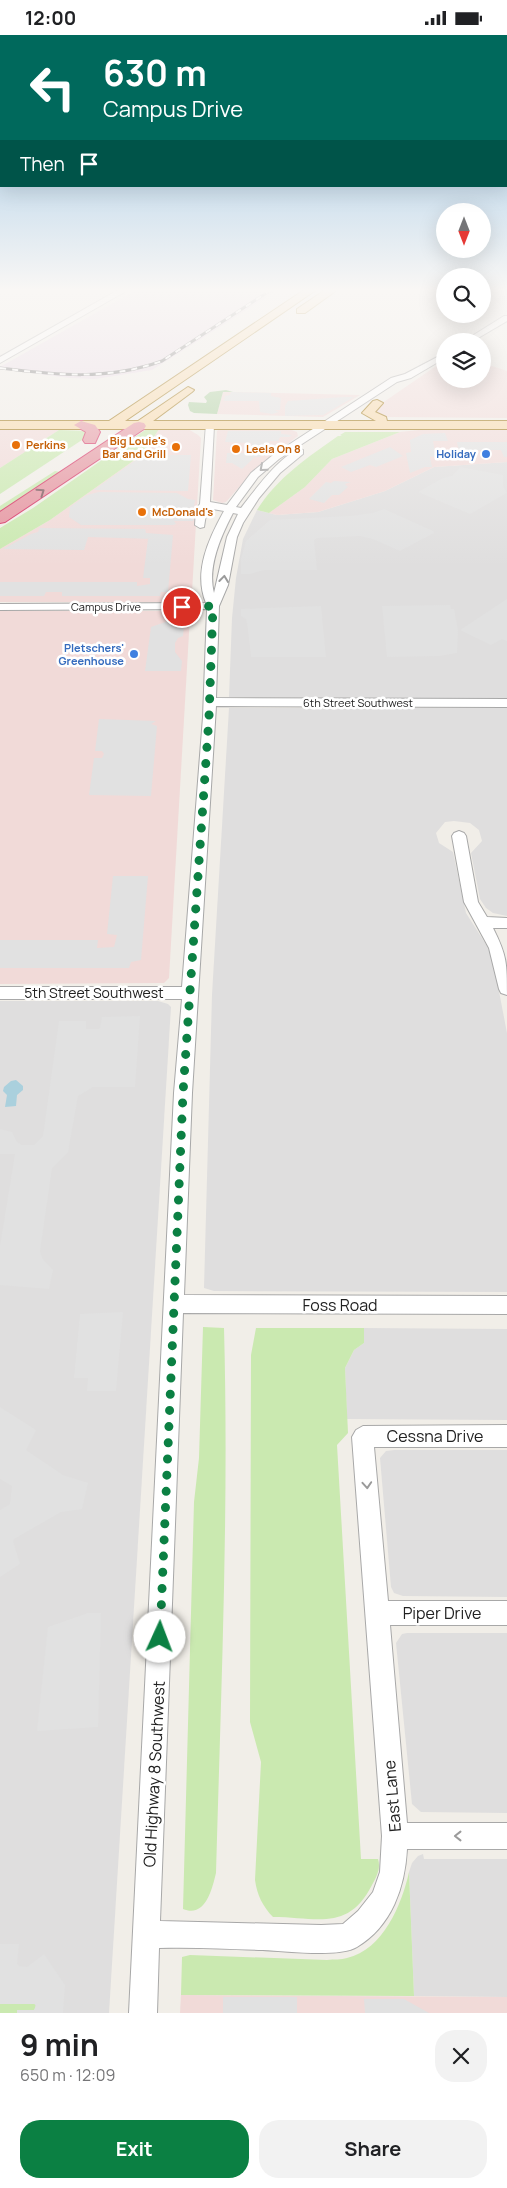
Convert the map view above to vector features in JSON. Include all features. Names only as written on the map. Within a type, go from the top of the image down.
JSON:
[{"type":"highway","points":[[81,425],[91,429],[93,432],[86,443],[116,422]]},
{"type":"highway","points":[[0,519],[143,422]]},
{"type":"main road","points":[[0,425],[81,425],[116,422],[175,382]]},
{"type":"main road","points":[[143,422],[196,385]]},
{"type":"main road","points":[[174,400],[173,407],[176,413],[208,423]]},
{"type":"main road","points":[[377,403],[368,413],[382,421]]},
{"type":"main road","points":[[0,419],[116,422],[507,425]]},
{"type":"main road","points":[[143,422],[184,426],[208,423],[285,426],[382,421],[507,419]]},
{"type":"main road","points":[[285,426],[302,430],[304,440]]},
{"type":"street","points":[[336,423],[391,382]]},
{"type":"street","points":[[336,423],[377,403],[404,382]]},
{"type":"street","points":[[200,525],[201,509],[205,504],[209,443],[208,423]]},
{"type":"street","name":"Old Highway 8 Southwest","points":[[143,2013],[189,993],[209,702],[213,606],[206,591],[208,567],[221,524],[257,473],[275,458],[336,423]]},
{"type":"street","name":"Old Highway 8 Southwest","points":[[213,606],[222,591],[228,549],[244,512],[266,483],[290,459],[336,423]]},
{"type":"street","points":[[184,426],[197,430],[209,443]]},
{"type":"street","points":[[205,504],[244,512]]},
{"type":"street","name":"Campus Drive","points":[[0,607],[213,606]]},
{"type":"street","name":"6th Street Southwest","points":[[209,702],[507,703]]},
{"type":"street","points":[[459,836],[471,902],[497,948],[507,989]]},
{"type":"street","points":[[484,923],[507,923]]},
{"type":"street","name":"5th Street Southwest","points":[[0,993],[189,993]]},
{"type":"street","name":"Foss Road","points":[[174,1304],[507,1305]]},
{"type":"street","name":"Cessna Drive","points":[[363,1437],[507,1436]]},
{"type":"street","name":"East Lane","points":[[146,1935],[189,1934],[321,1939],[348,1937],[368,1921],[384,1900],[393,1872],[395,1836],[363,1437]]},
{"type":"street","name":"Piper Drive","points":[[376,1613],[507,1613]]},
{"type":"street","points":[[395,1836],[507,1836]]},
{"type":"shaded area","points":[[412,382],[436,382],[436,388],[491,388],[491,382],[507,382],[507,418],[386,417],[375,413],[375,408]]},
{"type":"shaded area","points":[[223,392],[360,395],[323,417],[217,414]]},
{"type":"shaded area","points":[[231,392],[271,393],[271,396],[281,398],[280,410],[275,410],[279,412],[272,414],[260,412],[259,401],[224,401],[225,396],[230,395]]},
{"type":"shaded area","points":[[354,397],[323,415],[285,416],[285,406],[288,401]]},
{"type":"shaded area","points":[[159,429],[188,429],[201,438],[192,592],[190,598],[174,602],[0,602],[0,549],[50,520],[143,454]]},
{"type":"shaded area","points":[[219,429],[289,429],[297,432],[298,436],[255,469],[226,502],[222,503],[213,500],[217,431]]},
{"type":"shaded area","points":[[0,430],[59,430],[0,468]]},
{"type":"shaded area","points":[[419,430],[507,430],[507,462],[434,467],[385,491],[318,512],[277,515],[269,513],[305,487],[332,459],[400,432]]},
{"type":"shaded area","points":[[228,431],[281,431],[281,434],[292,435],[280,437],[278,441],[270,441],[266,452],[260,457],[255,457],[242,469],[232,463],[226,463],[227,453],[247,453],[252,443],[225,442]]},
{"type":"shaded area","points":[[445,433],[448,441],[433,441],[436,457],[430,457],[432,467],[425,467],[410,473],[406,453],[411,452],[410,440],[423,434]]},
{"type":"shaded area","points":[[457,442],[507,442],[507,457],[504,457],[501,450],[466,450],[467,452],[459,452]]},
{"type":"shaded area","points":[[390,447],[403,456],[376,467],[370,465],[351,472],[341,467]]},
{"type":"shaded area","points":[[143,455],[191,455],[188,491],[94,490]]},
{"type":"shaded area","points":[[507,462],[507,699],[229,697],[232,618],[236,578],[243,539],[257,510],[277,515],[318,512],[385,491],[434,467]]},
{"type":"shaded area","points":[[460,467],[503,475],[503,486],[507,493],[470,514],[418,492],[443,478],[452,476]]},
{"type":"shaded area","points":[[334,481],[351,482],[345,484],[348,487],[339,495],[332,495],[324,503],[309,499],[326,482],[331,483]]},
{"type":"shaded area","points":[[99,492],[177,493],[188,499],[195,500],[194,507],[183,509],[182,516],[194,517],[193,521],[174,521],[176,524],[173,525],[81,525],[69,517],[70,507],[87,495]]},
{"type":"shaded area","points":[[384,509],[434,533],[400,551],[373,539],[360,536],[317,538],[314,540],[317,570],[264,570],[250,574],[241,574],[241,559],[246,541],[270,520],[350,516],[373,513]]},
{"type":"shaded area","points":[[40,528],[145,529],[146,533],[173,535],[168,592],[161,592],[160,596],[62,596],[62,592],[46,592],[44,596],[0,596],[0,582],[137,582],[137,586],[150,584],[150,578],[143,578],[148,539],[155,539],[88,537],[84,550],[3,549],[38,532]]},
{"type":"shaded area","points":[[507,599],[507,641],[502,639],[491,645],[460,630]]},
{"type":"shaded area","points":[[450,605],[451,609],[454,609],[458,630],[457,653],[440,656],[387,657],[382,606]]},
{"type":"shaded area","points":[[321,606],[326,657],[251,657],[247,623],[246,619],[241,616],[241,609]]},
{"type":"shaded area","points":[[0,611],[180,611],[190,616],[169,978],[164,983],[0,984]]},
{"type":"shaded area","points":[[174,619],[184,626],[183,636],[178,638],[175,643],[175,652],[182,661],[181,671],[145,671],[151,627]]},
{"type":"shaded area","points":[[229,708],[507,708],[507,916],[493,913],[486,908],[480,899],[471,853],[482,841],[479,830],[470,823],[454,821],[445,822],[436,833],[439,843],[453,852],[466,913],[487,946],[493,960],[507,1033],[507,1292],[214,1291],[204,1288],[212,995]]},
{"type":"shaded area","points":[[99,719],[156,721],[151,724],[157,726],[151,796],[89,795],[94,758],[102,758],[104,754],[102,751],[95,751]]},
{"type":"shaded area","points":[[113,876],[148,876],[141,960],[131,962],[129,968],[0,968],[0,940],[98,940],[97,948],[114,947],[117,935],[107,934]]},
{"type":"shaded area","points":[[0,1001],[158,1001],[171,1007],[109,2013],[0,2013]]},
{"type":"shaded area","points":[[140,1016],[135,1087],[93,1087],[78,1096],[68,1152],[52,1168],[40,1251],[42,1258],[53,1270],[49,1289],[0,1285],[0,1246],[15,1154],[0,1154],[0,1129],[12,1132],[17,1142],[22,1145],[34,1145],[43,1136],[59,1021],[86,1021],[86,1029],[98,1029],[100,1028],[102,1017]]},
{"type":"shaded area","points":[[123,1312],[116,1391],[87,1391],[88,1378],[74,1378],[80,1314]]},
{"type":"shaded area","points":[[364,1328],[507,1329],[507,1420],[347,1419],[345,1368],[354,1350],[364,1343]]},
{"type":"shaded area","points":[[0,1407],[36,1430],[26,1450],[63,1475],[88,1483],[82,1509],[61,1512],[14,1539],[20,1564],[0,1577],[0,1510],[10,1504],[12,1486],[0,1479]]},
{"type":"shaded area","points":[[507,1450],[507,1597],[403,1596],[394,1593],[391,1587],[380,1458],[386,1451]]},
{"type":"shaded area","points":[[88,1613],[101,1613],[98,1727],[37,1731],[48,1627]]},
{"type":"shaded area","points":[[507,1633],[507,1813],[421,1812],[412,1804],[396,1643],[402,1634]]},
{"type":"shaded area","points":[[423,1854],[424,1859],[507,1859],[507,1997],[414,1996],[409,1872],[412,1863],[418,1856]]},
{"type":"shaded area","points":[[0,1944],[19,1944],[17,1964],[19,1966],[27,1967],[44,1954],[65,1985],[63,2013],[17,2013],[17,2010],[34,2010],[36,2005],[0,2004]]},
{"type":"shaded area","points":[[181,1995],[507,1997],[507,2013],[180,2013]]},
{"type":"shaded area","points":[[223,1997],[297,1997],[297,2013],[223,2013]]},
{"type":"shaded area","points":[[364,1999],[404,1999],[429,2013],[365,2013]]},
{"type":"green space","points":[[226,390],[233,392],[223,392],[217,414],[194,413],[190,411],[189,402],[206,403],[207,401],[204,397],[210,392]]},
{"type":"green space","points":[[159,429],[143,454],[50,520],[0,549],[0,528],[33,508],[145,430]]},
{"type":"green space","points":[[59,430],[88,431],[85,438],[0,494],[0,468]]},
{"type":"green space","points":[[345,432],[400,432],[332,459],[305,487],[269,513],[257,510],[274,488],[294,469]]},
{"type":"green space","points":[[55,471],[60,472],[0,514],[0,506]]},
{"type":"green space","points":[[203,1327],[224,1328],[226,1464],[224,1600],[216,1873],[206,1901],[197,1910],[191,1911],[183,1909],[194,1502],[199,1458]]},
{"type":"green space","points":[[256,1328],[364,1328],[364,1343],[354,1350],[345,1368],[348,1433],[337,1445],[361,1859],[378,1859],[379,1866],[372,1885],[363,1900],[353,1910],[342,1916],[330,1919],[273,1917],[261,1900],[255,1880],[261,1762],[250,1722],[251,1355]]},
{"type":"green space","points":[[409,1872],[414,1996],[181,1995],[182,1957],[190,1955],[327,1960],[345,1959],[360,1953],[381,1936],[389,1924],[406,1885]]},
{"type":"green space","points":[[0,2004],[35,2004],[36,2008],[34,2010],[17,2010],[17,2013],[0,2013]]},
{"type":"water","points":[[16,1080],[23,1086],[23,1090],[17,1095],[16,1106],[5,1107],[7,1095],[3,1091],[4,1087],[11,1081]]},
{"type":"place","name":"Perkins","points":[[16,445]]},
{"type":"place","name":"Big Louie's Bar and Grill","points":[[176,447]]},
{"type":"place","name":"Leela On 8","points":[[236,449]]},
{"type":"place","name":"Holiday","points":[[486,454]]},
{"type":"place","name":"McDonald's","points":[[142,512]]},
{"type":"place","name":"Pletschers' Greenhouse","points":[[134,654]]},
{"type":"route","points":[[160,1637],[183,1093],[209,717],[213,606],[182,607]]}]
